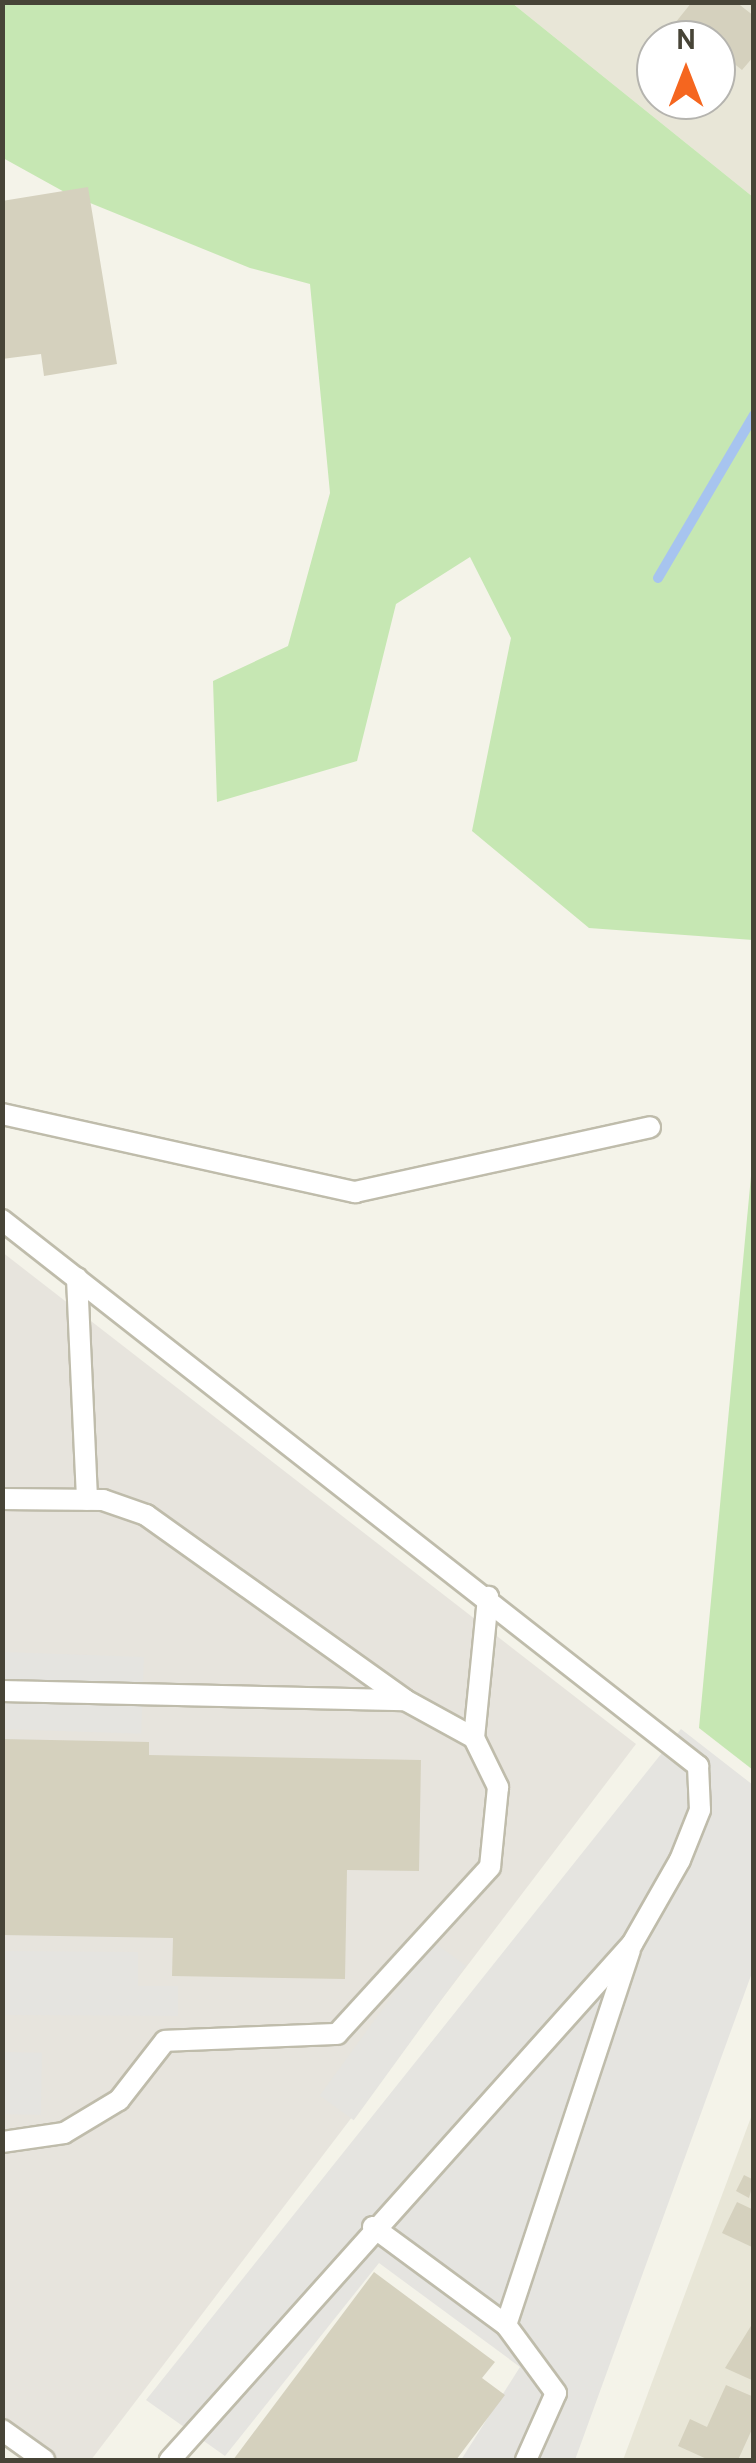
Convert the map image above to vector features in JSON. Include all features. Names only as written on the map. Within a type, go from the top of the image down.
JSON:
[{"type":"lane","points":[[2,1114],[355,1192],[650,1127]]},
{"type":"lane","points":[[2,1220],[698,1766],[700,1810],[680,1860],[632,1944],[506,2325]]},
{"type":"lane","points":[[77,1278],[87,1500]]},
{"type":"lane","points":[[2,1500],[87,1500],[146,1514],[405,1700],[474,1738]]},
{"type":"lane","points":[[2,2142],[64,2133],[119,2100],[164,2041],[337,2034],[490,1867],[498,1787],[474,1738],[488,1598]]},
{"type":"lane","points":[[2,1691],[405,1700]]},
{"type":"lane","points":[[170,2460],[373,2227],[632,1944]]},
{"type":"lane","points":[[373,2227],[506,2325],[556,2393],[526,2460]]},
{"type":"lane","points":[[2,2430],[44,2460]]},
{"type":"shaded area","points":[[512,3],[753,3],[753,197],[657,120],[736,120],[736,20],[636,20],[636,103]]},
{"type":"shaded area","points":[[2,1252],[636,1744],[91,2460],[35,2460],[3,2436]]},
{"type":"shaded area","points":[[3,1652],[144,1657],[141,1734],[2,1729]]},
{"type":"shaded area","points":[[681,1729],[753,1785],[753,1970],[575,2460],[461,2460],[520,2367],[379,2263],[225,2456],[146,2400]]},
{"type":"shaded area","points":[[432,1941],[466,1966],[354,2120],[320,2096]]},
{"type":"shaded area","points":[[3,1951],[138,1952],[138,1986],[178,1986],[178,2016],[3,2015]]},
{"type":"shaded area","points":[[3,2052],[42,2053],[41,2115],[2,2114]]},
{"type":"shaded area","points":[[753,2112],[753,2460],[623,2460]]},
{"type":"green space","points":[[3,3],[512,3],[636,103],[636,120],[657,120],[753,197],[753,940],[589,928],[472,831],[511,638],[470,557],[396,604],[357,761],[217,802],[213,681],[288,646],[330,493],[310,284],[250,268],[68,194],[3,158]]},
{"type":"green space","points":[[753,1155],[753,1770],[699,1728]]},
{"type":"building","points":[[692,2],[736,2],[754,16],[754,56],[742,70],[736,65],[736,20],[678,20]]},
{"type":"building","points":[[88,187],[117,364],[44,376],[41,354],[2,359],[2,201]]},
{"type":"building","points":[[2,1739],[149,1742],[149,1755],[421,1760],[419,1871],[347,1870],[345,1979],[172,1976],[173,1938],[2,1935]]},
{"type":"building","points":[[744,2175],[754,2180],[749,2198],[736,2191]]},
{"type":"building","points":[[737,2202],[754,2210],[754,2248],[722,2233]]},
{"type":"building","points":[[374,2272],[495,2362],[482,2378],[505,2395],[456,2460],[233,2460]]},
{"type":"building","points":[[754,2321],[754,2381],[725,2368]]},
{"type":"building","points":[[726,2385],[754,2397],[754,2425],[738,2460],[709,2460],[678,2446],[690,2419],[707,2427]]},
{"type":"waterway","points":[[658,578],[754,415]]}]
